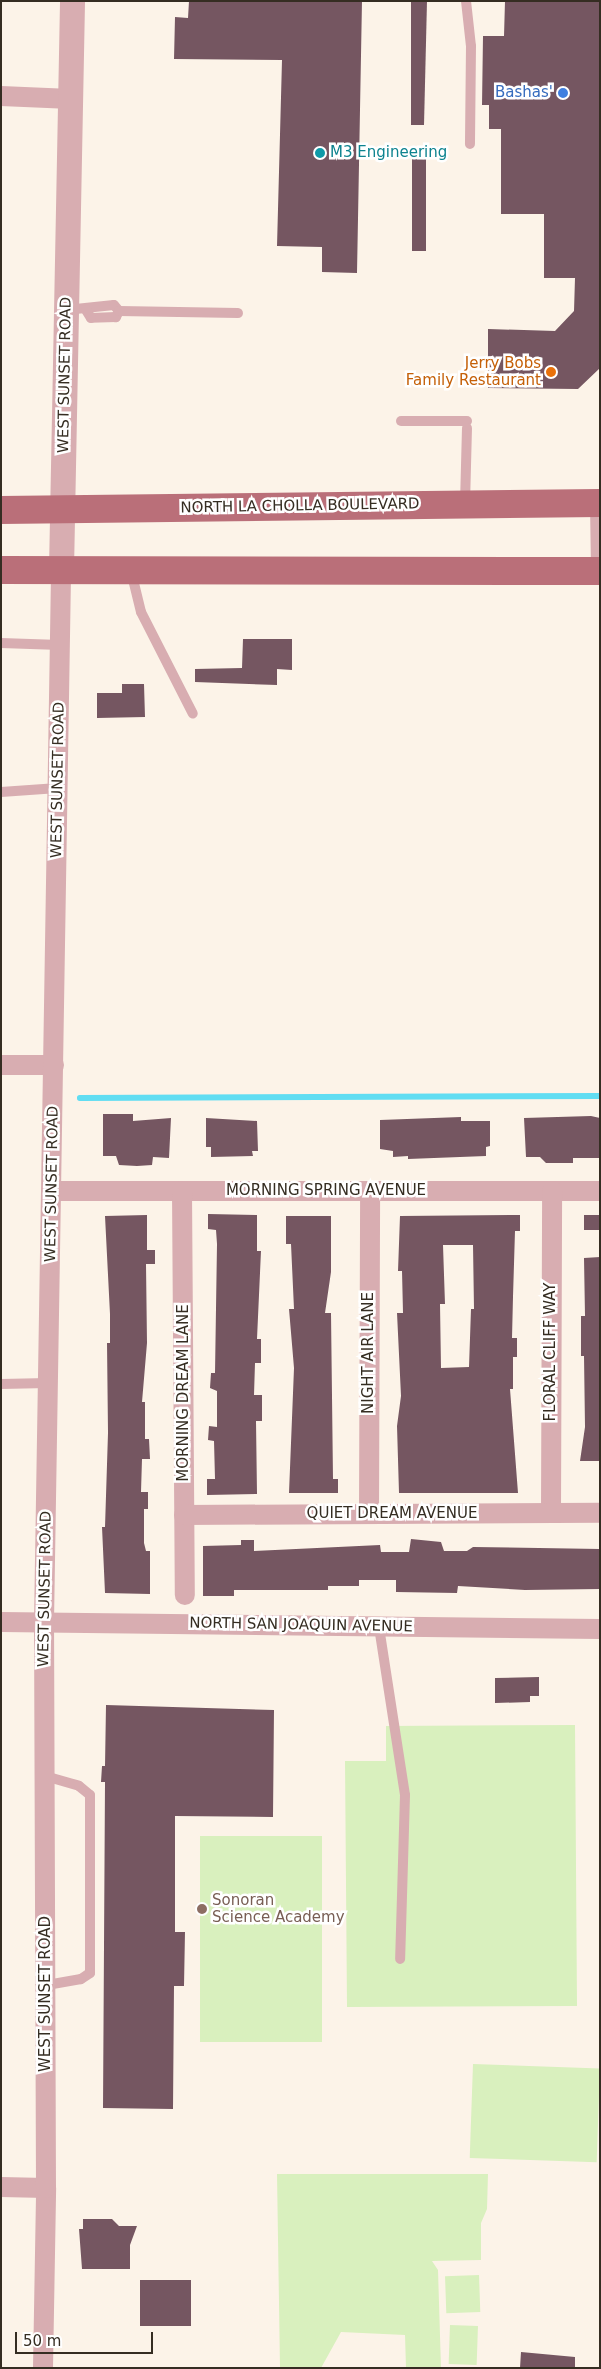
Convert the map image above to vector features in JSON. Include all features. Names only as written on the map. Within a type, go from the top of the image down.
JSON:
[{"type":"main road","name":"NORTH LA CHOLLA BOULEVARD","points":[[1,510],[598,503]]},
{"type":"main road","points":[[1,570],[598,571]]},
{"type":"street","name":"WEST SUNSET ROAD","points":[[43,2368],[46,2188],[44,1622],[62,509],[76,310],[71,99],[72,1]]},
{"type":"street","points":[[1,96],[71,99]]},
{"type":"street","points":[[1,1064],[54,1064]]},
{"type":"street","name":"MORNING SPRING AVENUE","points":[[52,1191],[600,1191]]},
{"type":"street","name":"MORNING DREAM LANE","points":[[182,1191],[184,1595]]},
{"type":"street","name":"NIGHT AIR LANE","points":[[369,1514],[370,1191]]},
{"type":"street","name":"FLORAL CLIFF WAY","points":[[551,1513],[552,1191]]},
{"type":"street","name":"QUIET DREAM AVENUE","points":[[184,1515],[600,1513]]},
{"type":"street","name":"NORTH SAN JOAQUIN AVENUE","points":[[1,1622],[600,1629]]},
{"type":"street","points":[[1,2187],[46,2188]]},
{"type":"lane","points":[[466,1],[471,46],[470,144]]},
{"type":"lane","points":[[76,310],[91,318],[116,317],[119,311],[238,313]]},
{"type":"lane","points":[[401,421],[467,424],[465,505]]},
{"type":"lane","points":[[598,503],[598,571]]},
{"type":"lane","points":[[131,570],[140,612],[193,714]]},
{"type":"lane","points":[[1,643],[60,645]]},
{"type":"lane","points":[[1,792],[58,788]]},
{"type":"lane","points":[[1,1384],[48,1383]]},
{"type":"lane","points":[[379,1627],[405,1795],[400,1959]]},
{"type":"lane","points":[[45,1776],[79,1786],[90,1796],[90,1973],[81,1979],[46,1985]]},
{"type":"green space","points":[[575,1725],[577,2006],[347,2007],[345,1761],[386,1761],[386,1726]]},
{"type":"green space","points":[[200,1836],[322,1836],[322,2042],[200,2042]]},
{"type":"green space","points":[[473,2064],[600,2068],[597,2162],[470,2158]]},
{"type":"green space","points":[[277,2174],[488,2174],[487,2209],[481,2223],[481,2260],[432,2261],[438,2270],[441,2368],[406,2368],[405,2335],[341,2332],[321,2368],[280,2368]]},
{"type":"green space","points":[[479,2275],[480,2312],[446,2313],[445,2276]]},
{"type":"green space","points":[[450,2325],[478,2326],[477,2365],[449,2364]]},
{"type":"building","name":"M3 Engineering","points":[[189,1],[362,1],[357,273],[322,272],[322,247],[277,246],[282,60],[174,59],[175,17],[188,18]]},
{"type":"building","points":[[411,1],[427,1],[424,125],[411,125]]},
{"type":"building","points":[[505,1],[600,1],[600,368],[578,389],[488,388],[488,329],[555,331],[574,311],[575,278],[544,278],[544,214],[501,214],[501,129],[489,129],[489,105],[482,105],[483,36],[504,36]]},
{"type":"building","points":[[412,150],[426,150],[426,251],[412,251]]},
{"type":"building","points":[[243,639],[292,639],[292,670],[277,669],[277,685],[195,682],[195,669],[242,668]]},
{"type":"building","points":[[122,684],[144,684],[145,717],[97,718],[97,693],[122,693]]},
{"type":"building","points":[[103,1114],[133,1114],[133,1121],[171,1118],[169,1158],[153,1157],[152,1165],[137,1166],[119,1165],[116,1156],[103,1156]]},
{"type":"building","points":[[591,1116],[600,1118],[600,1158],[573,1158],[573,1163],[546,1163],[540,1157],[526,1157],[524,1118]]},
{"type":"building","points":[[461,1117],[461,1121],[490,1121],[490,1146],[486,1147],[486,1156],[408,1159],[408,1156],[393,1157],[393,1151],[380,1149],[380,1120]]},
{"type":"building","points":[[206,1118],[257,1121],[258,1151],[252,1151],[253,1156],[211,1157],[211,1147],[206,1147]]},
{"type":"building","points":[[208,1214],[257,1215],[257,1251],[261,1251],[257,1339],[261,1339],[261,1363],[255,1363],[254,1395],[262,1395],[262,1421],[256,1421],[257,1494],[207,1495],[207,1479],[215,1479],[214,1441],[208,1440],[209,1426],[217,1427],[217,1391],[210,1388],[211,1373],[215,1373],[217,1244],[216,1230],[208,1229]]},
{"type":"building","points":[[147,1215],[147,1250],[155,1250],[155,1264],[146,1264],[147,1343],[142,1402],[145,1402],[145,1439],[149,1439],[150,1459],[142,1459],[141,1492],[148,1492],[148,1509],[144,1509],[144,1543],[146,1551],[150,1551],[150,1594],[105,1593],[102,1527],[105,1527],[108,1433],[107,1343],[110,1343],[110,1314],[105,1216]]},
{"type":"building","points":[[520,1215],[520,1231],[515,1231],[512,1338],[517,1338],[517,1357],[513,1357],[513,1389],[510,1389],[518,1493],[399,1493],[397,1426],[401,1396],[397,1313],[403,1313],[402,1271],[398,1271],[400,1216]],"holes":[[[443,1245],[473,1245],[474,1309],[471,1309],[469,1367],[441,1368],[440,1304],[445,1304]]]},
{"type":"building","points":[[584,1215],[600,1215],[600,1230],[584,1230]]},
{"type":"building","points":[[286,1216],[331,1216],[331,1272],[325,1313],[331,1313],[333,1479],[338,1479],[338,1493],[289,1493],[294,1368],[289,1309],[294,1309],[291,1244],[286,1244]]},
{"type":"building","points":[[600,1257],[600,1461],[580,1461],[585,1427],[584,1356],[581,1356],[581,1316],[585,1316],[584,1258]]},
{"type":"building","points":[[411,1539],[441,1542],[444,1551],[467,1551],[473,1547],[600,1549],[600,1589],[525,1590],[458,1586],[457,1593],[396,1592],[396,1580],[359,1580],[359,1586],[328,1586],[328,1590],[234,1590],[234,1596],[203,1596],[203,1546],[241,1545],[241,1540],[254,1540],[254,1551],[380,1545],[381,1552],[409,1552]]},
{"type":"building","points":[[539,1677],[539,1696],[530,1696],[530,1702],[495,1703],[495,1678]]},
{"type":"building","points":[[106,1705],[274,1710],[273,1817],[175,1816],[175,1932],[185,1932],[184,1986],[174,1986],[173,2109],[103,2108],[105,1782],[101,1782],[102,1766],[105,1766]]},
{"type":"building","points":[[83,2219],[112,2219],[119,2226],[137,2226],[130,2245],[130,2269],[82,2269],[79,2229],[83,2229]]},
{"type":"building","points":[[140,2280],[191,2280],[191,2326],[140,2326]]},
{"type":"building","points":[[521,2352],[575,2357],[575,2368],[520,2368]]},
{"type":"waterway","points":[[80,1098],[600,1096]]},
{"type":"place","name":"Bashas'","points":[[563,93]]},
{"type":"place","name":"M3 Engineering","points":[[320,153]]},
{"type":"place","name":"Jerry Bobs Family Restaurant","points":[[551,372]]},
{"type":"place","name":"Sonoran Science Academy","points":[[202,1909]]}]
